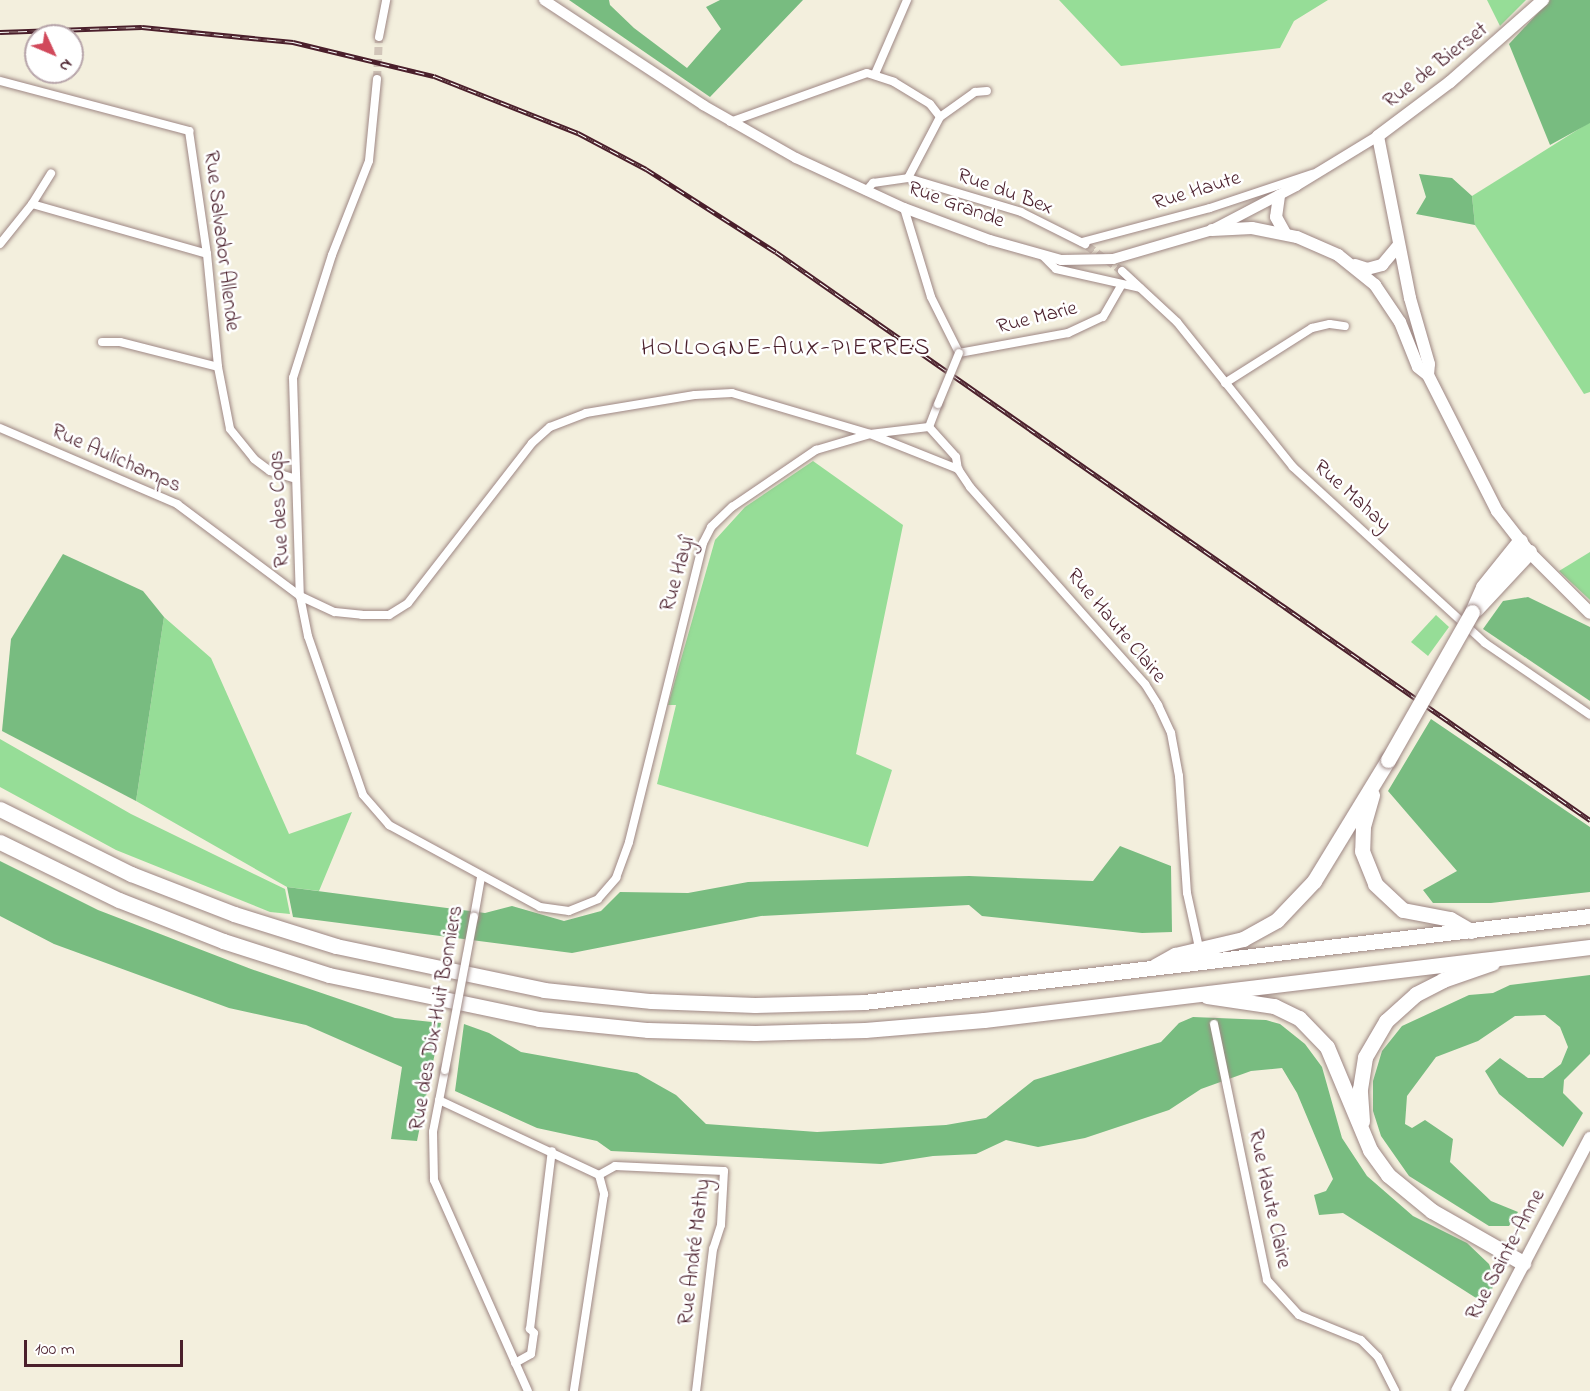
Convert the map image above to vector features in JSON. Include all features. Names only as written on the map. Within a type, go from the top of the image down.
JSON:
[{"type":"highway","points":[[1147,970],[1175,956],[1243,939],[1277,920],[1320,873],[1387,762],[1475,607],[1525,546]]},
{"type":"highway","points":[[1387,762],[1363,827],[1362,851],[1375,884],[1403,910],[1450,919],[1471,931]]},
{"type":"highway","points":[[0,809],[131,874],[234,914],[336,946],[544,990],[674,1002],[864,1002],[1590,916]]},
{"type":"highway","points":[[0,842],[119,900],[223,941],[329,975],[539,1019],[660,1030],[755,1034],[865,1030],[1590,947]]},
{"type":"highway","points":[[1362,1127],[1360,1089],[1365,1058],[1386,1021],[1416,994],[1443,980],[1511,956]]},
{"type":"highway","points":[[1199,993],[1221,1000],[1274,1006],[1299,1018],[1327,1047],[1370,1150],[1401,1187],[1432,1211],[1523,1263]]},
{"type":"main road","name":"Rue de Bierset","points":[[1378,136],[1459,75],[1543,0]]},
{"type":"main road","points":[[1378,136],[1399,245],[1428,364],[1428,375]]},
{"type":"main road","points":[[1279,196],[1276,217],[1285,233]]},
{"type":"main road","points":[[1212,230],[1252,228],[1285,233],[1328,249],[1354,265],[1388,300],[1418,367],[1428,375],[1482,487],[1525,546],[1590,613]]},
{"type":"main road","points":[[1354,265],[1367,269],[1382,265],[1399,245]]},
{"type":"main road","name":"Rue Sainte-Anne","points":[[1457,1391],[1590,1138]]},
{"type":"street","points":[[379,37],[386,0]]},
{"type":"street","name":"Rue Grande","points":[[544,0],[730,122],[904,208],[1043,256],[1078,261],[1113,259],[1212,230],[1279,196],[1378,136]]},
{"type":"street","points":[[875,75],[907,0]]},
{"type":"street","points":[[730,122],[867,73],[930,104],[940,117]]},
{"type":"street","name":"Rue des Coqs","points":[[376,79],[369,161],[332,255],[293,378],[296,479],[301,515],[300,596],[308,636],[363,795],[389,825],[481,878]]},
{"type":"street","name":"Rue Salvador Allende","points":[[0,81],[189,131],[207,254],[218,367],[230,429],[254,459],[270,471],[296,479]]},
{"type":"street","points":[[866,191],[873,183],[908,178],[940,117],[975,92],[987,91]]},
{"type":"street","name":"Rue Haute","points":[[1085,244],[1210,208],[1321,172]]},
{"type":"street","points":[[0,244],[32,204],[51,174]]},
{"type":"street","name":"Rue du Bex","points":[[908,178],[1021,212],[1085,244]]},
{"type":"street","points":[[32,204],[207,254]]},
{"type":"street","points":[[904,208],[930,297],[959,354],[929,427]]},
{"type":"street","points":[[1043,256],[1056,269],[1121,286],[1140,288]]},
{"type":"street","name":"Rue Mahay","points":[[1122,271],[1177,322],[1293,466],[1485,643],[1590,715]]},
{"type":"street","name":"Rue Marie","points":[[959,354],[1068,333],[1103,317],[1121,286]]},
{"type":"street","points":[[1225,383],[1312,328],[1329,324],[1345,326]]},
{"type":"street","points":[[102,342],[120,342],[218,367]]},
{"type":"street","name":"Rue Aulichamps","points":[[0,428],[177,504],[300,596],[335,612],[362,615],[389,615],[408,603],[532,443],[550,427],[586,413],[695,395],[732,393],[870,434],[958,469]]},
{"type":"street","name":"Rue Hayî","points":[[481,878],[540,907],[568,911],[598,900],[616,878],[629,842],[703,543],[711,527],[732,507],[816,450],[870,434],[929,427]]},
{"type":"street","name":"Rue Haute Claire","points":[[929,427],[956,457],[958,469],[1145,684],[1158,705],[1171,734],[1179,776],[1187,893],[1198,943]]},
{"type":"street","name":"Rue des Dix-Huit Bonniers","points":[[481,878],[433,1132],[434,1180],[528,1391]]},
{"type":"street","name":"Rue Haute Claire","points":[[1214,1024],[1267,1280],[1299,1315],[1361,1340],[1378,1357],[1395,1391]]},
{"type":"street","points":[[439,1100],[599,1175],[604,1194],[574,1391]]},
{"type":"street","points":[[515,1363],[531,1354],[534,1333],[530,1329],[552,1151]]},
{"type":"street","name":"Rue André Mathy","points":[[599,1175],[615,1166],[724,1171],[721,1225],[712,1260],[696,1391]]},
{"type":"green space","points":[[569,0],[609,0],[610,5],[634,28],[687,68],[721,29],[706,7],[720,0],[803,0],[710,97]]},
{"type":"green space","points":[[1059,0],[1328,0],[1294,21],[1280,48],[1121,66]]},
{"type":"green space","points":[[1487,0],[1526,0],[1500,26]]},
{"type":"green space","points":[[1550,0],[1590,0],[1590,123],[1550,145],[1509,44]]},
{"type":"green space","points":[[1590,122],[1590,392],[1584,394],[1475,225],[1472,196]]},
{"type":"green space","points":[[1419,174],[1452,178],[1472,196],[1475,225],[1416,214],[1426,197]]},
{"type":"green space","points":[[813,461],[903,525],[856,754],[892,770],[868,847],[657,784],[676,705],[668,705],[715,540],[745,507]]},
{"type":"green space","points":[[1590,552],[1590,600],[1559,571]]},
{"type":"green space","points":[[63,554],[143,591],[164,617],[136,801],[2,731],[11,639]]},
{"type":"green space","points":[[1528,597],[1590,627],[1590,701],[1483,629],[1503,601]]},
{"type":"green space","points":[[1436,615],[1449,627],[1428,656],[1411,642]]},
{"type":"green space","points":[[164,617],[211,658],[289,834],[352,812],[319,891],[287,887],[136,801]]},
{"type":"green space","points":[[1431,719],[1590,827],[1590,892],[1491,903],[1433,903],[1423,890],[1457,871],[1388,791]]},
{"type":"green space","points":[[0,739],[131,814],[285,889],[290,914],[270,912],[116,850],[0,787]]},
{"type":"green space","points":[[1120,846],[1171,866],[1172,932],[1142,933],[982,916],[969,905],[761,916],[572,953],[293,917],[287,887],[485,913],[512,906],[564,921],[601,911],[620,892],[688,893],[748,882],[969,876],[1093,881]]},
{"type":"green space","points":[[0,861],[98,910],[251,969],[395,1018],[441,1023],[417,1141],[391,1139],[402,1067],[306,1025],[229,1008],[54,944],[0,916]]},
{"type":"green space","points":[[1590,975],[1590,1054],[1564,1080],[1563,1093],[1583,1113],[1563,1147],[1499,1094],[1485,1071],[1500,1058],[1528,1078],[1543,1078],[1561,1064],[1568,1047],[1560,1027],[1545,1015],[1515,1016],[1478,1041],[1436,1057],[1407,1096],[1405,1124],[1412,1128],[1425,1120],[1453,1139],[1450,1162],[1491,1201],[1518,1212],[1509,1226],[1489,1226],[1409,1176],[1381,1136],[1373,1111],[1373,1081],[1382,1051],[1402,1026],[1469,995],[1493,993],[1510,985]]},
{"type":"green space","points":[[1193,1017],[1266,1020],[1280,1024],[1305,1044],[1322,1067],[1342,1138],[1367,1176],[1413,1216],[1467,1243],[1489,1264],[1495,1280],[1487,1305],[1343,1213],[1319,1215],[1314,1195],[1326,1191],[1333,1179],[1297,1093],[1282,1068],[1251,1071],[1201,1089],[1169,1110],[1085,1138],[1038,1147],[1006,1140],[976,1154],[933,1156],[881,1164],[611,1151],[597,1141],[537,1128],[455,1091],[464,1024],[489,1033],[521,1052],[637,1073],[676,1095],[706,1124],[817,1132],[946,1125],[986,1118],[1034,1080],[1161,1042],[1179,1023]]},
{"type":"tunnel","points":[[377,79],[379,37]]},
{"type":"tunnel","points":[[1087,246],[1122,271]]},
{"type":"railway","points":[[0,32],[142,27],[293,42],[434,76],[578,133],[646,169],[776,252],[1590,820]]},
{"type":"district","name":"HOLLOGNE-AUX-PIERRES","points":[[786,349]]}]
